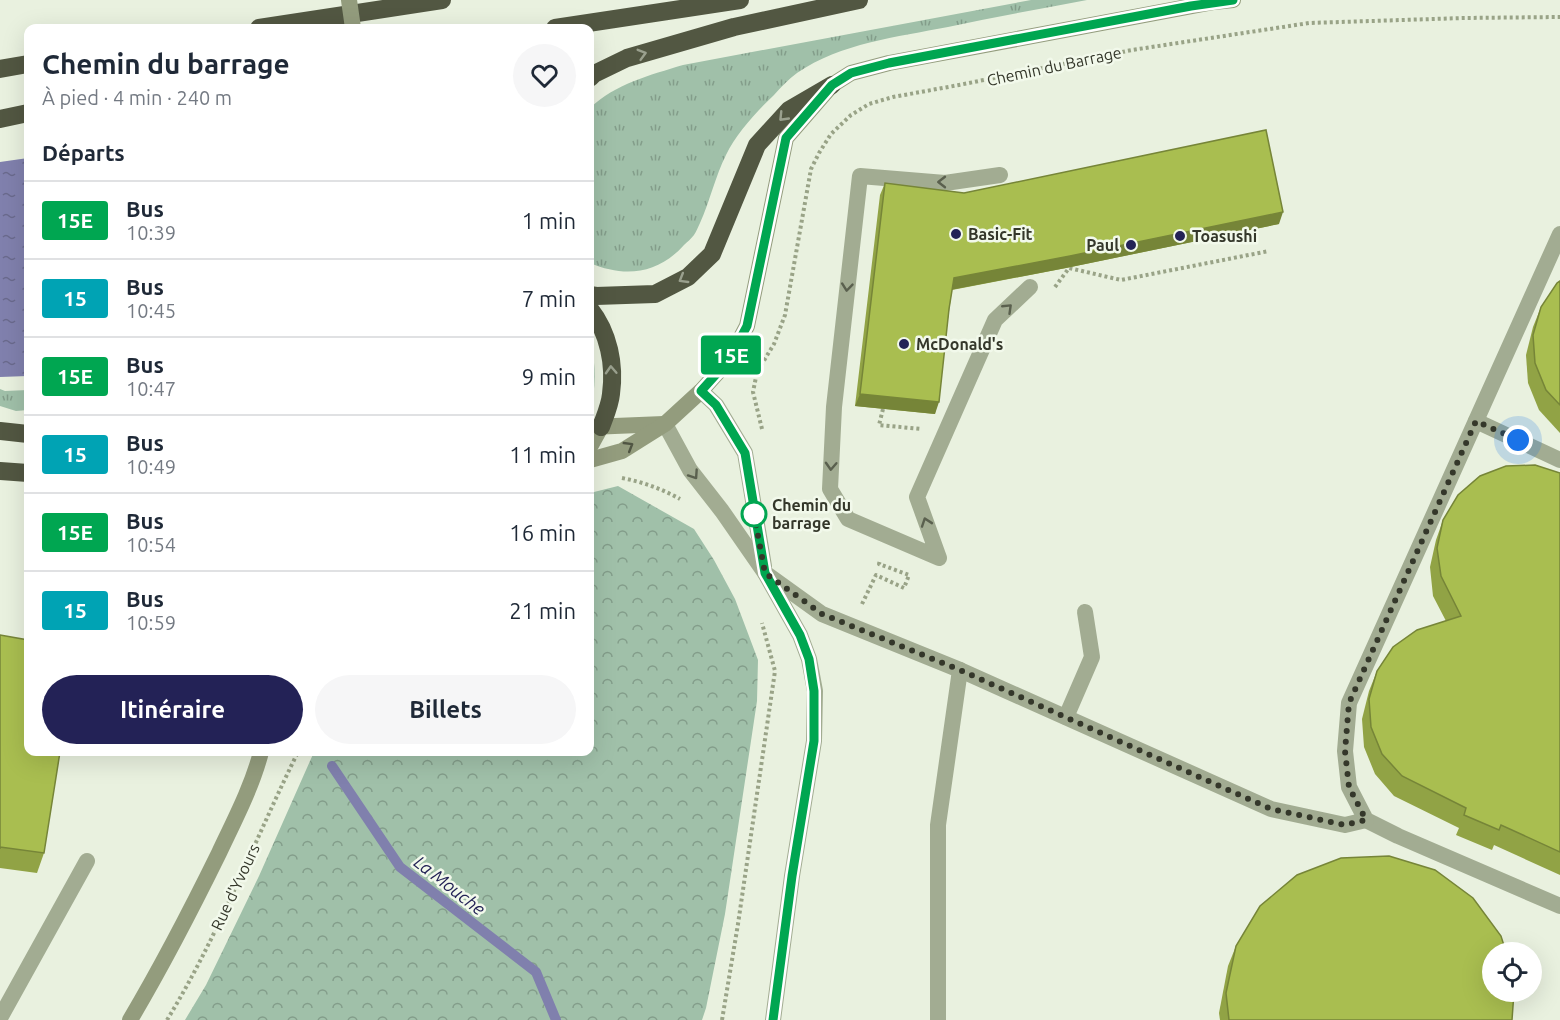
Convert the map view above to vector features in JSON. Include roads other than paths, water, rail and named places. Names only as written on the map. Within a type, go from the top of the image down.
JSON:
[{"type":"highway","points":[[285,24],[442,0]]},
{"type":"highway","points":[[581,24],[740,0]]},
{"type":"highway","points":[[594,74],[627,58],[723,30],[859,0]]},
{"type":"highway","points":[[0,69],[24,65]]},
{"type":"highway","points":[[594,296],[656,294],[688,277],[712,254],[757,145],[789,110],[832,85]]},
{"type":"highway","points":[[0,118],[24,114]]},
{"type":"highway","points":[[594,316],[606,336],[613,368],[611,397],[595,427]]},
{"type":"highway","points":[[0,431],[24,434]]},
{"type":"highway","points":[[0,471],[24,473]]},
{"type":"main road","points":[[349,0],[352,24]]},
{"type":"main road","name":"Chemin du Barrage","points":[[594,459],[622,451],[665,424],[701,391],[729,360],[747,326],[786,138],[832,85],[851,73],[889,63],[1233,0]]},
{"type":"main road","points":[[595,427],[665,424]]},
{"type":"main road","name":"Rue d'Yvours","points":[[130,1020],[203,886],[238,812],[261,756]]},
{"type":"street","points":[[1000,175],[945,183],[860,176],[834,407],[830,489],[848,519],[939,558],[917,497],[995,320],[1030,287]]},
{"type":"street","points":[[1560,234],[1349,703],[1345,751],[1349,787],[1366,820],[1560,906]]},
{"type":"street","points":[[701,391],[716,405],[745,453],[765,573],[822,614],[960,670],[1271,809],[1345,825],[1366,820]]},
{"type":"street","points":[[1476,421],[1560,460]]},
{"type":"street","points":[[665,424],[690,470],[765,573],[800,635],[809,659],[814,691],[814,741],[792,876],[773,1020]]},
{"type":"street","points":[[1066,717],[1092,657],[1085,612]]},
{"type":"street","points":[[938,1020],[938,825],[960,670]]},
{"type":"street","points":[[0,1018],[87,861]]},
{"type":"water","points":[[24,159],[24,376],[0,377],[0,162]]},
{"type":"waterway","name":"La Mouche","points":[[332,766],[400,867],[536,972],[556,1020]]},
{"type":"place","name":"Basic-Fit","points":[[956,234]]},
{"type":"place","name":"Toasushi","points":[[1180,236]]},
{"type":"place","name":"Paul","points":[[1131,245]]},
{"type":"place","name":"McDonald's","points":[[904,344]]},
{"type":"place","name":"Chemin du barrage","points":[[754,514]]}]
